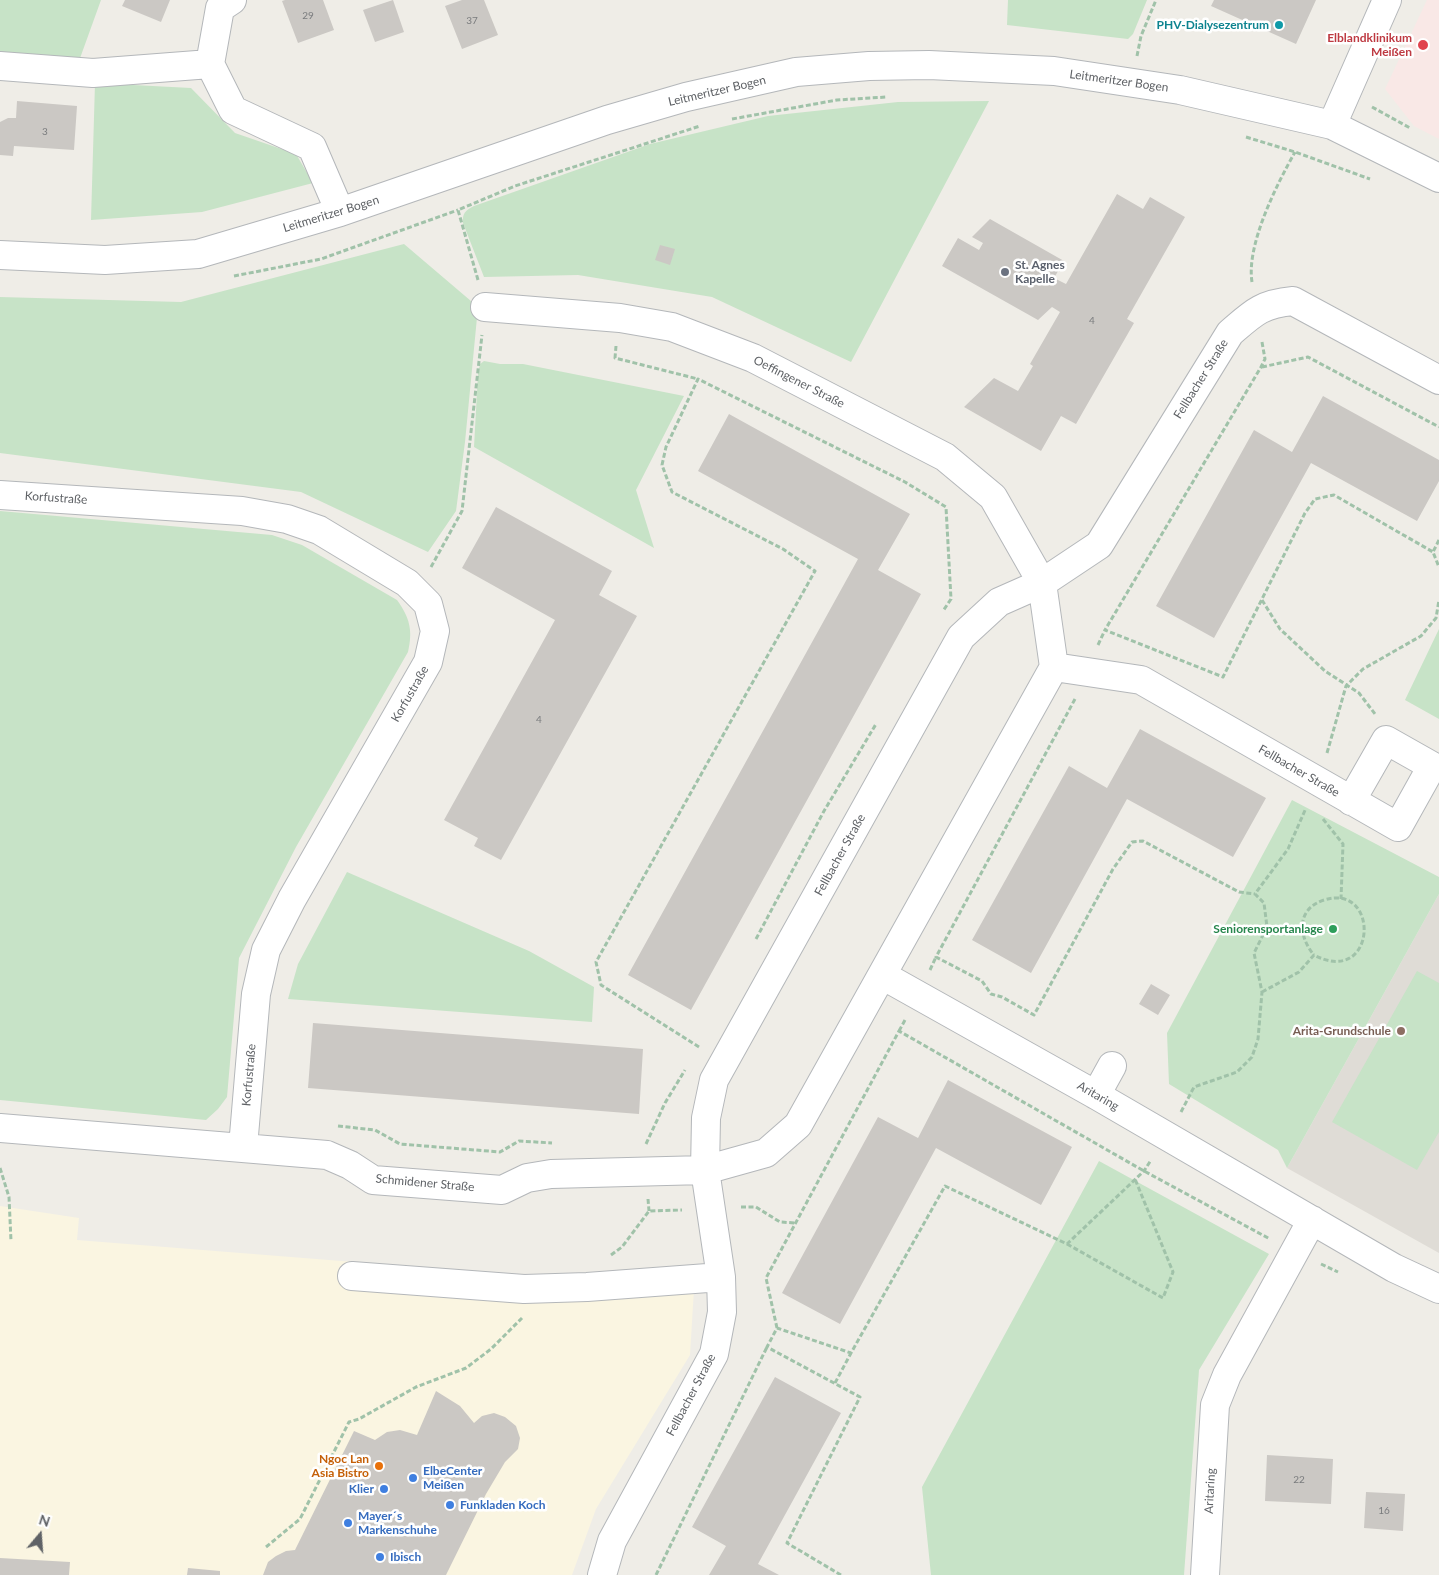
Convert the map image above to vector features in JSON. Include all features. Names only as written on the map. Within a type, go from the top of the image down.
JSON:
[{"type":"street","points":[[232,0],[220,8],[210,64],[233,110],[312,147],[340,212]]},
{"type":"street","points":[[1332,125],[1387,0]]},
{"type":"street","points":[[0,66],[93,72],[210,64]]},
{"type":"street","name":"Leitmeritzer Bogen","points":[[0,255],[106,260],[198,254],[340,212],[607,120],[686,97],[796,72],[869,66],[929,65],[1054,71],[1180,90],[1332,125],[1439,178]]},
{"type":"street","name":"Fellbacher Straße","points":[[602,1575],[612,1541],[714,1354],[722,1312],[721,1277],[705,1170],[706,1118],[714,1080],[962,637],[998,602],[1042,583],[1100,545],[1230,332],[1257,310],[1272,303],[1293,301],[1439,380]]},
{"type":"street","name":"Oeffingener Straße","points":[[485,307],[620,318],[672,328],[753,358],[945,457],[993,497],[1042,583]]},
{"type":"street","name":"Korfustraße","points":[[0,495],[242,511],[287,519],[319,530],[407,583],[428,604],[435,631],[428,662],[292,899],[266,950],[256,994],[242,1147]]},
{"type":"street","points":[[705,1170],[766,1153],[798,1125],[1054,667],[1042,583]]},
{"type":"street","name":"Fellbacher Straße","points":[[1054,667],[1141,680],[1318,783],[1398,827],[1432,766],[1386,740],[1351,801]]},
{"type":"street","name":"Aritaring","points":[[882,975],[1096,1095],[1394,1268],[1439,1289]]},
{"type":"street","points":[[1096,1095],[1112,1066]]},
{"type":"street","name":"Schmidener Straße","points":[[0,1128],[327,1155],[350,1165],[372,1180],[502,1190],[527,1178],[552,1174],[705,1170]]},
{"type":"street","name":"Aritaring","points":[[1205,1575],[1215,1405],[1227,1375],[1312,1220]]},
{"type":"street","points":[[352,1276],[530,1289],[587,1287],[721,1277]]},
{"type":"path","points":[[1132,82],[1141,36],[1156,0]]},
{"type":"path","points":[[1347,93],[1411,129]]},
{"type":"path","points":[[731,119],[837,100],[896,97]]},
{"type":"path","points":[[417,592],[462,511],[485,307],[458,210],[514,186],[702,125]]},
{"type":"path","points":[[1243,137],[1295,152],[1376,181]]},
{"type":"path","points":[[1066,1244],[1144,1170],[1167,1136],[1194,1087],[1237,1072],[1252,1056],[1258,1039],[1262,992],[1254,953],[1267,927],[1264,904],[1255,894],[1239,892],[1143,841],[1132,842],[1113,869],[1034,1016],[1002,997],[991,994],[982,981],[936,957],[1075,699],[1105,630],[1261,367],[1265,358],[1250,267],[1272,194],[1295,152]]},
{"type":"path","points":[[620,318],[614,358],[698,379],[905,482],[946,507],[951,599],[941,616]]},
{"type":"path","points":[[1261,367],[1308,356],[1439,427]]},
{"type":"path","points":[[698,379],[666,447],[662,465],[672,492],[783,549],[815,571],[596,962],[601,985],[699,1047]]},
{"type":"path","points":[[1105,630],[1222,676],[1262,600],[1304,513],[1315,500],[1334,495],[1433,552],[1439,567]]},
{"type":"path","points":[[1433,552],[1439,540]]},
{"type":"path","points":[[1262,600],[1280,629],[1325,670],[1346,686],[1359,692],[1380,720],[1386,740]]},
{"type":"path","points":[[1255,894],[1288,849],[1318,783],[1346,686],[1363,670],[1421,636],[1436,618],[1439,600]]},
{"type":"path","points":[[755,942],[824,811],[880,718]]},
{"type":"path","points":[[1331,898],[1346,900],[1356,906],[1363,916],[1366,929],[1363,944],[1358,951],[1338,962],[1325,961],[1314,955],[1304,944],[1302,935],[1302,924],[1307,911],[1317,902],[1331,898]]},
{"type":"path","points":[[1262,992],[1299,972],[1314,955]]},
{"type":"path","points":[[656,1575],[777,1328],[766,1278],[899,1031],[1144,1170],[1294,1252],[1340,1272]]},
{"type":"path","points":[[694,1055],[704,1038]]},
{"type":"path","points":[[644,1147],[665,1103],[689,1063]]},
{"type":"path","points":[[328,1126],[375,1130],[400,1144],[500,1152],[519,1141],[558,1143]]},
{"type":"path","points":[[0,1168],[9,1197],[11,1241]]},
{"type":"path","points":[[835,1383],[946,1186],[1066,1244],[1162,1298],[1173,1272],[1135,1179]]},
{"type":"path","points":[[609,1256],[622,1247],[649,1211],[756,1207],[780,1222],[795,1223]]},
{"type":"path","points":[[266,1547],[300,1519],[349,1422],[416,1387],[466,1368],[492,1349],[524,1315],[530,1289]]},
{"type":"path","points":[[777,1328],[851,1353]]},
{"type":"path","points":[[767,1347],[860,1397],[787,1543],[841,1575]]},
{"type":"shaded area","name":"Elblandklinikum Meißen","points":[[1427,0],[1439,0],[1439,139],[1414,126],[1385,89]]},
{"type":"shaded area","name":"Arita-Grundschule","points":[[1439,894],[1439,1253],[1287,1168]]},
{"type":"shaded area","points":[[0,1206],[79,1218],[77,1240],[694,1289],[690,1355],[596,1509],[572,1575],[0,1575]]},
{"type":"green space","points":[[0,0],[101,0],[79,61],[0,54]]},
{"type":"green space","points":[[1008,0],[1147,0],[1133,34],[1128,39],[1007,25]]},
{"type":"green space","points":[[95,83],[191,88],[235,133],[296,154],[313,183],[202,212],[91,220]]},
{"type":"green space","points":[[989,101],[851,362],[712,297],[578,275],[484,277],[463,223],[465,212],[474,206],[650,144],[768,116],[898,102]]},
{"type":"green space","points":[[404,244],[478,307],[465,442],[456,511],[428,552],[301,492],[0,453],[0,297],[181,302]]},
{"type":"green space","points":[[484,361],[500,364],[523,364],[684,396],[636,490],[654,548],[474,447],[478,374],[480,364]]},
{"type":"green space","points":[[0,511],[272,535],[302,545],[397,600],[408,619],[410,638],[408,652],[296,847],[239,958],[227,1097],[206,1120],[0,1100]]},
{"type":"green space","points":[[1439,629],[1439,719],[1405,700]]},
{"type":"green space","points":[[1292,800],[1439,877],[1439,894],[1287,1168],[1278,1150],[1169,1084],[1167,1033]]},
{"type":"green space","points":[[347,872],[529,951],[594,987],[592,1022],[288,999],[298,964]]},
{"type":"green space","points":[[1417,971],[1439,983],[1439,1132],[1417,1170],[1332,1122]]},
{"type":"green space","points":[[1099,1161],[1269,1254],[1199,1370],[1184,1575],[931,1575],[922,1487]]},
{"type":"building","points":[[125,0],[170,0],[161,22],[122,6]]},
{"type":"building","points":[[323,0],[334,30],[298,43],[282,1]]},
{"type":"building","points":[[393,0],[404,32],[375,42],[363,10]]},
{"type":"building","points":[[462,0],[484,0],[498,35],[462,49],[445,6]]},
{"type":"building","name":"PHV-Dialysezentrum","points":[[1214,0],[1316,0],[1296,44],[1211,6]]},
{"type":"building","points":[[17,101],[77,106],[74,150],[14,146],[13,156],[0,155],[0,122],[8,118],[16,118]]},
{"type":"building","points":[[1117,194],[1143,209],[1150,197],[1185,217],[1127,319],[1134,323],[1076,424],[1061,416],[1041,451],[964,407],[994,378],[1018,391],[1033,366],[1030,364],[1060,312],[1052,307],[1038,320],[942,266],[958,238],[979,250],[983,243],[972,237],[990,219],[1064,261],[1054,278],[1066,284]]},
{"type":"building","points":[[660,245],[675,249],[670,265],[655,260]]},
{"type":"building","points":[[1323,396],[1439,460],[1439,481],[1417,521],[1311,463],[1214,638],[1156,606],[1254,430],[1292,452]]},
{"type":"building","points":[[729,414],[910,514],[878,570],[921,594],[691,1010],[628,975],[858,559],[698,471]]},
{"type":"building","points":[[496,507],[612,571],[599,595],[637,616],[501,860],[474,846],[478,838],[444,820],[555,620],[462,568]]},
{"type":"building","points":[[1140,729],[1266,798],[1233,857],[1127,799],[1031,973],[972,940],[1069,766],[1107,788]]},
{"type":"building","points":[[1151,984],[1170,995],[1158,1015],[1139,1004]]},
{"type":"building","points":[[313,1023],[643,1049],[639,1114],[308,1088]]},
{"type":"building","points":[[948,1080],[1072,1147],[1041,1205],[936,1148],[840,1324],[782,1293],[878,1117],[918,1138]]},
{"type":"building","points":[[775,1377],[841,1413],[758,1564],[779,1575],[709,1575],[726,1546],[692,1527]]},
{"type":"building","name":"ElbeCenter Meißen","points":[[436,1391],[460,1406],[474,1423],[482,1416],[494,1413],[505,1417],[516,1426],[520,1438],[518,1449],[505,1462],[486,1494],[446,1575],[263,1575],[268,1562],[286,1551],[295,1550],[354,1431],[375,1440],[387,1432],[400,1430],[417,1435]]},
{"type":"building","points":[[1267,1455],[1333,1459],[1331,1504],[1265,1501]]},
{"type":"building","points":[[1366,1492],[1405,1494],[1403,1531],[1364,1528]]},
{"type":"building","points":[[0,1558],[70,1562],[69,1575],[0,1575]]},
{"type":"building","points":[[188,1568],[220,1571],[220,1575],[187,1575]]},
{"type":"place","name":"PHV-Dialysezentrum","points":[[1279,25]]},
{"type":"place","name":"Elblandklinikum Meißen","points":[[1423,45]]},
{"type":"place","name":"St. Agnes Kapelle","points":[[1005,272]]},
{"type":"place","name":"Seniorensportanlage","points":[[1333,929]]},
{"type":"place","name":"Arita-Grundschule","points":[[1401,1031]]},
{"type":"place","name":"Ngoc Lan Asia Bistro","points":[[379,1466]]},
{"type":"place","name":"ElbeCenter Meißen","points":[[413,1478]]},
{"type":"place","name":"Klier","points":[[384,1489]]},
{"type":"place","name":"Funkladen Koch","points":[[450,1505]]},
{"type":"place","name":"Mayer´s Markenschuhe","points":[[348,1523]]},
{"type":"place","name":"Ibisch","points":[[380,1557]]}]
